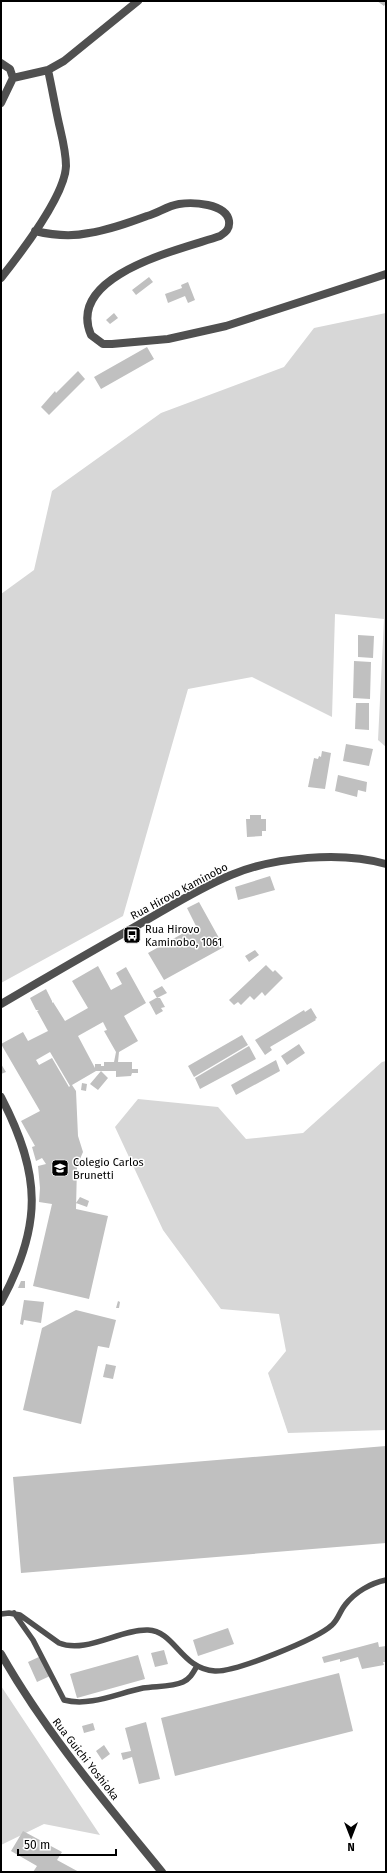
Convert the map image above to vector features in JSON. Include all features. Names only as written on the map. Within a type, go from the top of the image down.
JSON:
[{"type":"street","points":[[13,75],[48,70],[64,61],[138,1]]},
{"type":"street","points":[[1,63],[10,69],[13,75],[1,103]]},
{"type":"street","points":[[1,278],[35,230],[59,192],[66,167],[48,70]]},
{"type":"street","points":[[35,230],[61,235],[88,234],[136,220],[178,204],[194,203],[210,205],[219,209],[229,219],[227,231],[220,236],[144,261],[101,289],[93,299],[88,309],[87,324],[91,335],[103,344],[168,339],[197,334],[386,274]]},
{"type":"street","name":"Rua Hirovo Kaminobo","points":[[1,1004],[171,906],[231,874],[268,864],[303,859],[351,858],[386,864]]},
{"type":"street","points":[[1,1097],[14,1123],[28,1159],[32,1201],[30,1225],[23,1258],[1,1302]]},
{"type":"street","name":"Rua Guichi Yoshioka","points":[[1,1654],[17,1683],[48,1729],[162,1872]]},
{"type":"lane","points":[[1,1614],[14,1613],[20,1615],[59,1643],[66,1646],[92,1643],[140,1630],[150,1630],[162,1634],[183,1656],[197,1666],[215,1671],[231,1669],[314,1636],[334,1624],[345,1605],[352,1597],[371,1585],[386,1580]]},
{"type":"lane","points":[[14,1613],[33,1640],[64,1700],[73,1702],[87,1701],[144,1688],[182,1683],[190,1678],[197,1666]]},
{"type":"shaded area","points":[[386,313],[386,747],[378,740],[384,619],[335,614],[332,717],[252,677],[188,689],[123,916],[1,983],[1,594],[34,570],[52,491],[161,413],[284,367],[314,328]]},
{"type":"shaded area","points":[[386,1061],[386,1430],[288,1433],[268,1373],[286,1351],[279,1314],[221,1309],[163,1230],[115,1127],[138,1099],[218,1107],[246,1139],[303,1133],[382,1062]]},
{"type":"shaded area","points":[[1,1686],[100,1835],[44,1824],[1,1845]]},
{"type":"building","points":[[377,1],[386,1],[386,3],[384,6]]},
{"type":"building","points":[[149,277],[153,282],[136,295],[132,290]]},
{"type":"building","points":[[188,282],[195,300],[188,303],[185,296],[168,303],[165,294],[182,288],[181,285]]},
{"type":"building","points":[[114,313],[118,318],[110,324],[106,320]]},
{"type":"building","points":[[147,347],[154,359],[101,389],[94,377]]},
{"type":"building","points":[[78,371],[85,379],[49,415],[41,407],[55,391],[56,393]]},
{"type":"building","points":[[358,635],[374,636],[373,658],[358,657]]},
{"type":"building","points":[[354,661],[371,662],[370,699],[353,698]]},
{"type":"building","points":[[356,703],[369,703],[369,730],[355,729]]},
{"type":"building","points":[[346,744],[373,749],[369,766],[343,761]]},
{"type":"building","points":[[322,751],[331,753],[325,789],[308,787],[314,758],[318,759],[319,756],[321,757]]},
{"type":"building","points":[[338,775],[367,782],[366,792],[358,790],[357,797],[335,791]]},
{"type":"building","points":[[250,815],[261,815],[261,819],[266,819],[266,831],[262,831],[262,836],[247,837],[246,819],[250,819]]},
{"type":"building","points":[[270,876],[275,890],[238,900],[235,887]]},
{"type":"building","points":[[199,902],[224,947],[164,980],[148,953],[196,926],[187,908]]},
{"type":"building","points":[[255,950],[259,955],[249,962],[245,956]]},
{"type":"building","points":[[266,965],[273,972],[275,970],[283,978],[265,996],[262,992],[254,1000],[250,996],[241,1005],[238,1002],[234,1005],[229,1000]]},
{"type":"building","points":[[98,966],[111,990],[122,984],[116,973],[126,967],[146,1003],[124,1016],[138,1041],[119,1052],[118,1062],[132,1062],[132,1069],[138,1069],[138,1073],[132,1073],[131,1076],[116,1077],[116,1071],[96,1071],[72,1085],[76,1091],[78,1136],[83,1152],[77,1166],[76,1209],[108,1216],[89,1299],[33,1286],[52,1204],[39,1202],[40,1188],[38,1166],[46,1164],[42,1158],[36,1161],[32,1147],[35,1146],[21,1121],[40,1111],[1,1044],[23,1032],[28,1041],[48,1031],[37,1011],[39,1010],[36,1010],[30,998],[46,989],[52,1003],[53,1002],[65,1021],[88,1008],[72,981]],"holes":[[[103,1022],[107,1030],[104,1031],[116,1052],[114,1062],[104,1062],[104,1066],[101,1066],[101,1064],[95,1064],[95,1068],[78,1036]],[[50,1052],[70,1086],[69,1087],[52,1058],[39,1065],[36,1060]]]},
{"type":"building","points":[[162,986],[167,993],[157,998],[153,991]]},
{"type":"building","points":[[156,998],[160,998],[165,1007],[161,1008],[163,1011],[156,1015],[149,1002]]},
{"type":"building","points":[[311,1008],[317,1018],[315,1019],[316,1020],[270,1047],[272,1050],[265,1055],[255,1040],[304,1010],[305,1012]]},
{"type":"building","points":[[242,1035],[248,1045],[194,1077],[188,1066]]},
{"type":"building","points":[[299,1044],[305,1053],[287,1065],[281,1056]]},
{"type":"building","points":[[249,1046],[256,1059],[200,1089],[195,1078]]},
{"type":"building","points":[[276,1060],[280,1071],[236,1095],[231,1085]]},
{"type":"building","points":[[1,1064],[6,1072],[1,1074]]},
{"type":"building","points":[[101,1071],[108,1078],[98,1090],[90,1084]]},
{"type":"building","points":[[82,1083],[87,1084],[86,1091],[81,1090]]},
{"type":"building","points":[[80,1197],[89,1201],[87,1207],[76,1203]]},
{"type":"building","points":[[21,1281],[25,1281],[25,1288],[18,1288]]},
{"type":"building","points":[[24,1300],[44,1302],[41,1323],[24,1320],[23,1325],[20,1324]]},
{"type":"building","points":[[118,1301],[120,1302],[119,1308],[116,1308]]},
{"type":"building","points":[[76,1310],[116,1320],[109,1348],[98,1346],[81,1424],[23,1410],[42,1328]]},
{"type":"building","points":[[106,1364],[116,1366],[113,1379],[103,1377]]},
{"type":"building","points":[[386,1446],[386,1543],[21,1573],[13,1477]]},
{"type":"building","points":[[228,1628],[234,1644],[198,1656],[193,1640]]},
{"type":"building","points":[[378,1642],[379,1647],[386,1646],[386,1662],[383,1662],[384,1665],[362,1669],[358,1657],[340,1662],[340,1659],[324,1663],[322,1657]]},
{"type":"building","points":[[164,1650],[168,1664],[155,1667],[151,1653]]},
{"type":"building","points":[[138,1655],[145,1679],[77,1698],[70,1674]]},
{"type":"building","points":[[41,1656],[50,1676],[37,1682],[28,1662]]},
{"type":"building","points":[[339,1673],[353,1731],[175,1776],[161,1718]]},
{"type":"building","points":[[146,1722],[160,1779],[139,1784],[132,1757],[123,1760],[121,1753],[131,1751],[125,1728]]},
{"type":"building","points":[[93,1723],[95,1730],[84,1733],[82,1726]]},
{"type":"building","points":[[104,1745],[110,1754],[102,1760],[96,1751]]},
{"type":"building","points":[[23,1831],[62,1852],[57,1860],[79,1872],[33,1872],[37,1866],[11,1851]]},
{"type":"place","name":"Rua Hirovo Kaminobo, 1061","points":[[132,935]]},
{"type":"place","name":"Colegio Carlos Brunetti","points":[[60,1168]]}]
